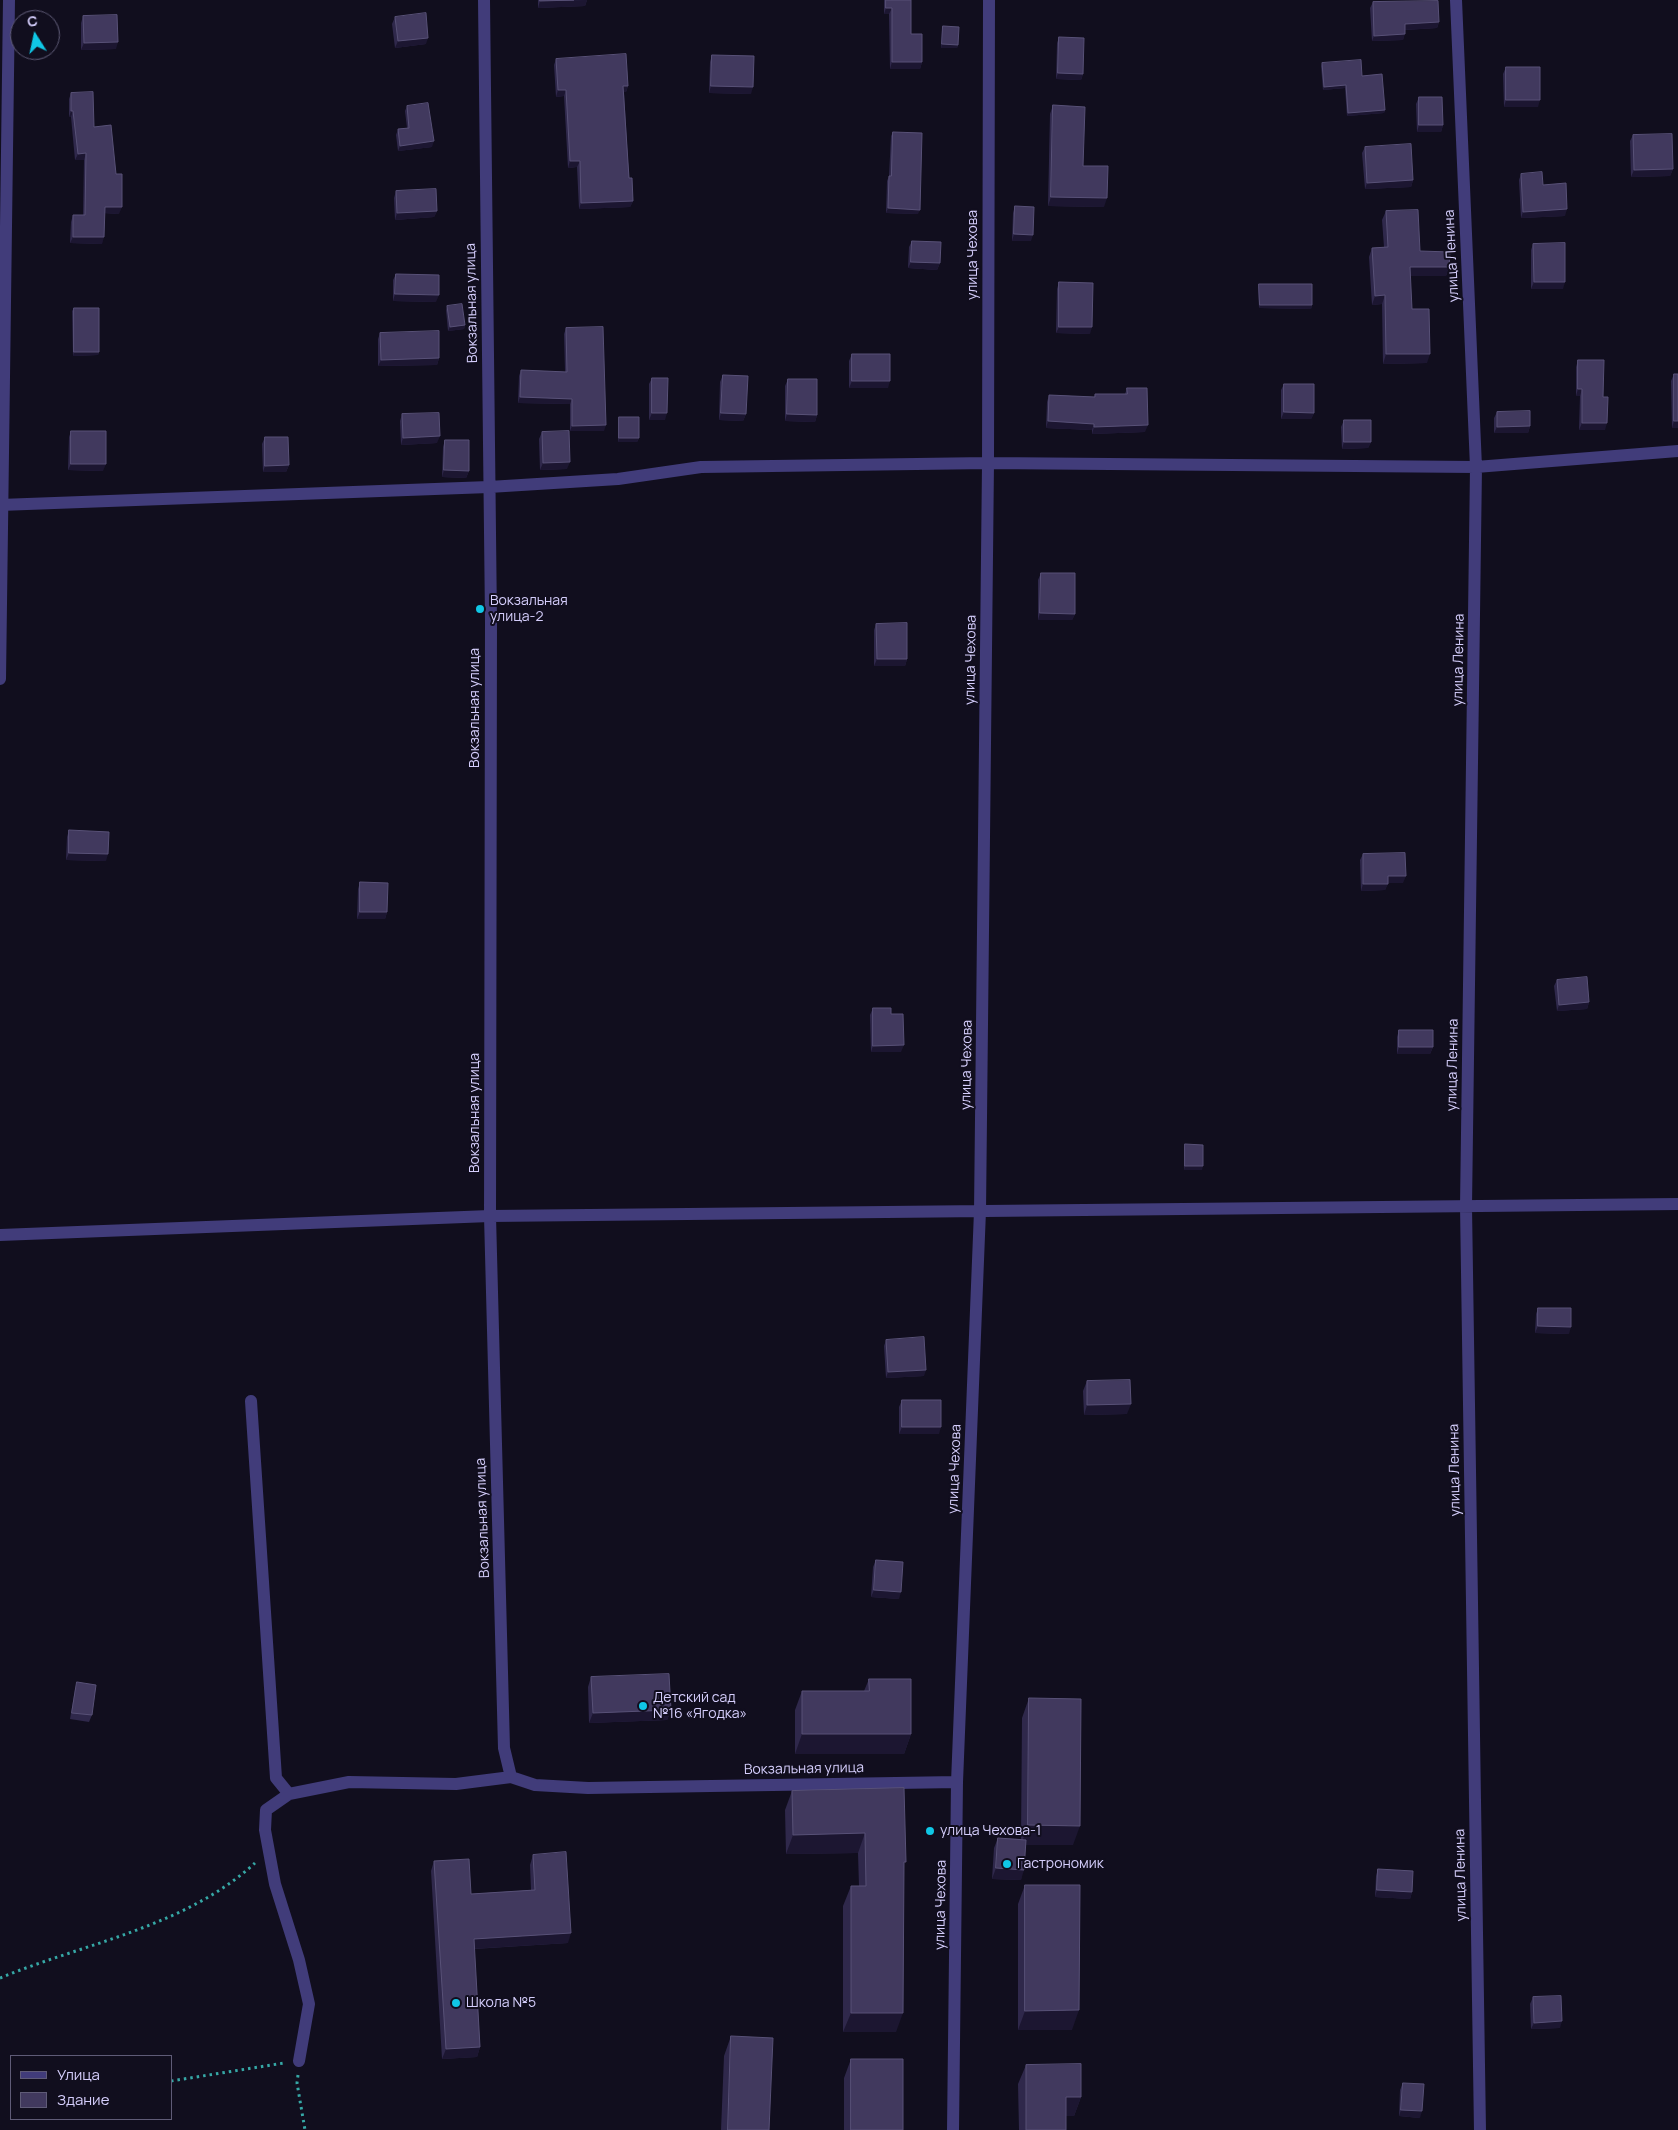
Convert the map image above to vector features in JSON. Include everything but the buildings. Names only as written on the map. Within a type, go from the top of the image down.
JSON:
[{"type":"street","points":[[0,679],[9,0]]},
{"type":"street","name":"Вокзальная улица","points":[[484,0],[489,488],[490,1216],[504,1738],[511,1777],[534,1785],[588,1788],[957,1782]]},
{"type":"street","name":"улица Чехова","points":[[953,2130],[957,1782],[980,1211],[988,463],[989,0]]},
{"type":"street","name":"улица Ленина","points":[[1456,0],[1476,467],[1466,1206],[1480,2130]]},
{"type":"street","points":[[1,505],[489,488],[618,479],[701,466],[988,463],[1476,467],[1678,451]]},
{"type":"street","points":[[0,1235],[490,1216],[1678,1204]]},
{"type":"street","points":[[251,1401],[276,1778],[289,1794]]},
{"type":"street","points":[[299,2061],[308,2004],[299,1960],[274,1884],[265,1830],[266,1810],[289,1794],[349,1782],[456,1784],[511,1777]]},
{"type":"path","points":[[0,1978],[29,1966],[170,1917],[235,1882],[269,1851]]},
{"type":"path","points":[[172,2081],[299,2061],[297,2082],[305,2130]]},
{"type":"place","name":"Вокзальная улица-2","points":[[480,609]]},
{"type":"place","name":"Детский сад №16 «Ягодка»","points":[[643,1706]]},
{"type":"place","name":"улица Чехова-1","points":[[930,1831]]},
{"type":"place","name":"Гастрономик","points":[[1007,1864]]},
{"type":"place","name":"Школа №5","points":[[456,2003]]}]
